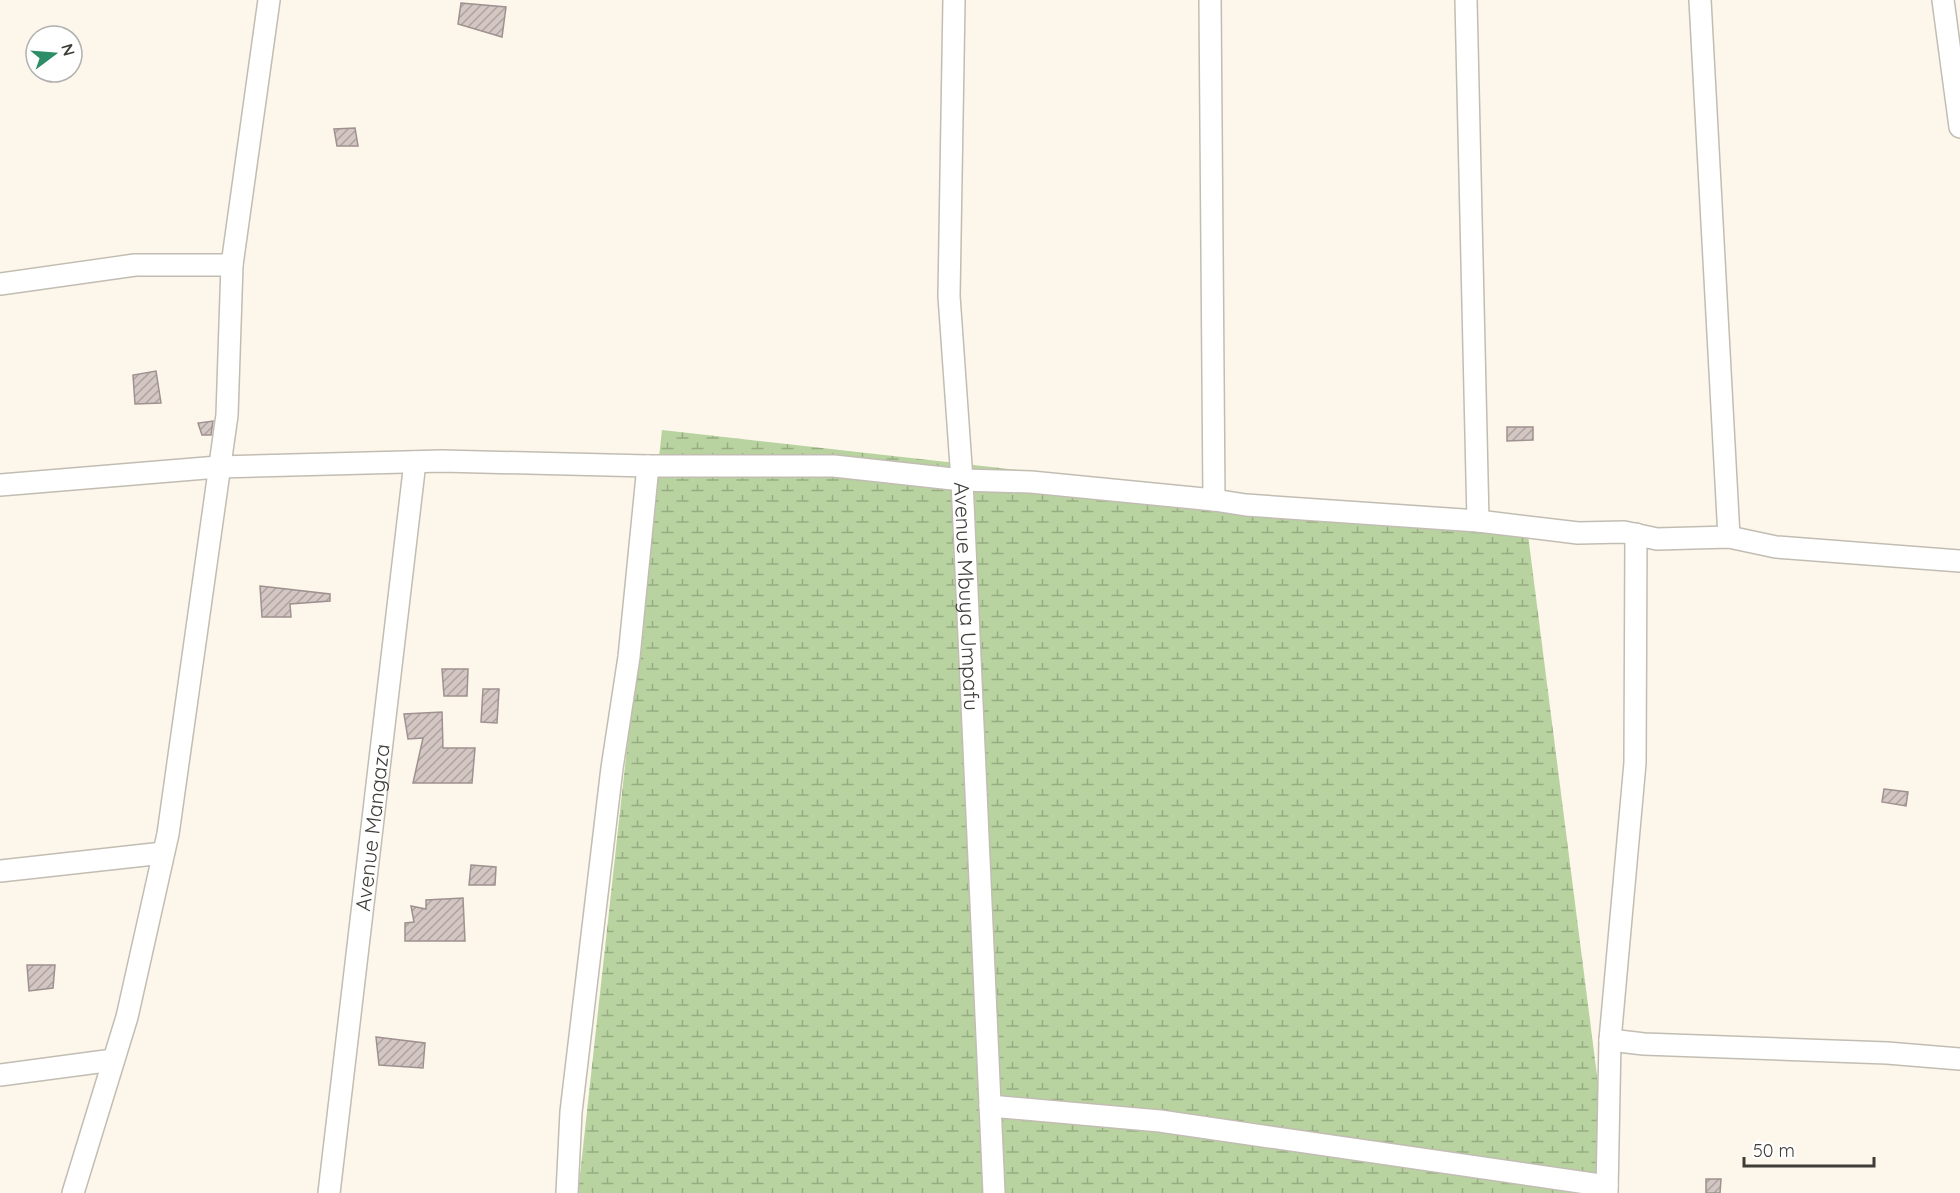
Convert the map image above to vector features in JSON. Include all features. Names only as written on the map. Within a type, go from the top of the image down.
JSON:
[{"type":"street","points":[[73,1193],[127,1017],[163,853],[227,416],[232,265],[269,0]]},
{"type":"street","name":"Avenue Mbuya Umpafu","points":[[954,0],[949,296],[962,480],[994,1193]]},
{"type":"street","points":[[1209,0],[1214,500]]},
{"type":"street","points":[[1466,0],[1478,521]]},
{"type":"street","points":[[1700,0],[1729,537]]},
{"type":"street","points":[[1943,0],[1960,127]]},
{"type":"street","points":[[0,284],[135,266],[193,263],[205,267],[232,265]]},
{"type":"street","points":[[0,486],[218,466],[415,462],[834,466],[962,480],[1031,482],[1257,506],[1478,521],[1578,533],[1624,532],[1657,539],[1729,537],[1776,547],[1960,561]]},
{"type":"street","name":"Avenue Mangaza","points":[[329,1193],[415,462]]},
{"type":"street","points":[[567,1193],[571,1112],[612,768],[631,635],[648,466]]},
{"type":"street","points":[[990,1106],[1161,1121],[1607,1190],[1610,1040],[1635,763],[1636,534]]},
{"type":"street","points":[[0,871],[163,853]]},
{"type":"street","points":[[1610,1040],[1644,1044],[1887,1053],[1960,1059]]},
{"type":"street","points":[[0,1075],[113,1060]]},
{"type":"green space","points":[[662,430],[1527,527],[1612,1193],[578,1193]]},
{"type":"building","points":[[461,3],[506,7],[502,37],[458,24]]},
{"type":"building","points":[[355,128],[358,146],[337,146],[334,129]]},
{"type":"building","points":[[156,371],[161,403],[135,404],[133,375]]},
{"type":"building","points":[[213,421],[211,435],[202,435],[198,423]]},
{"type":"building","points":[[1507,427],[1533,427],[1533,440],[1507,441]]},
{"type":"building","points":[[260,586],[330,594],[330,601],[290,604],[291,617],[262,617]]},
{"type":"building","points":[[442,669],[468,669],[467,696],[444,696]]},
{"type":"building","points":[[483,689],[499,689],[497,723],[481,722]]},
{"type":"building","points":[[442,712],[443,748],[475,748],[472,783],[413,783],[423,738],[408,739],[404,714]]},
{"type":"building","points":[[1884,789],[1908,792],[1906,806],[1882,802]]},
{"type":"building","points":[[471,865],[496,867],[495,885],[469,885]]},
{"type":"building","points":[[463,898],[465,941],[405,941],[405,923],[414,922],[411,906],[426,909],[426,900]]},
{"type":"building","points":[[27,965],[55,965],[53,988],[29,991]]},
{"type":"building","points":[[376,1037],[425,1043],[423,1068],[379,1065]]},
{"type":"building","points":[[1706,1179],[1721,1179],[1720,1193],[1706,1193]]}]
